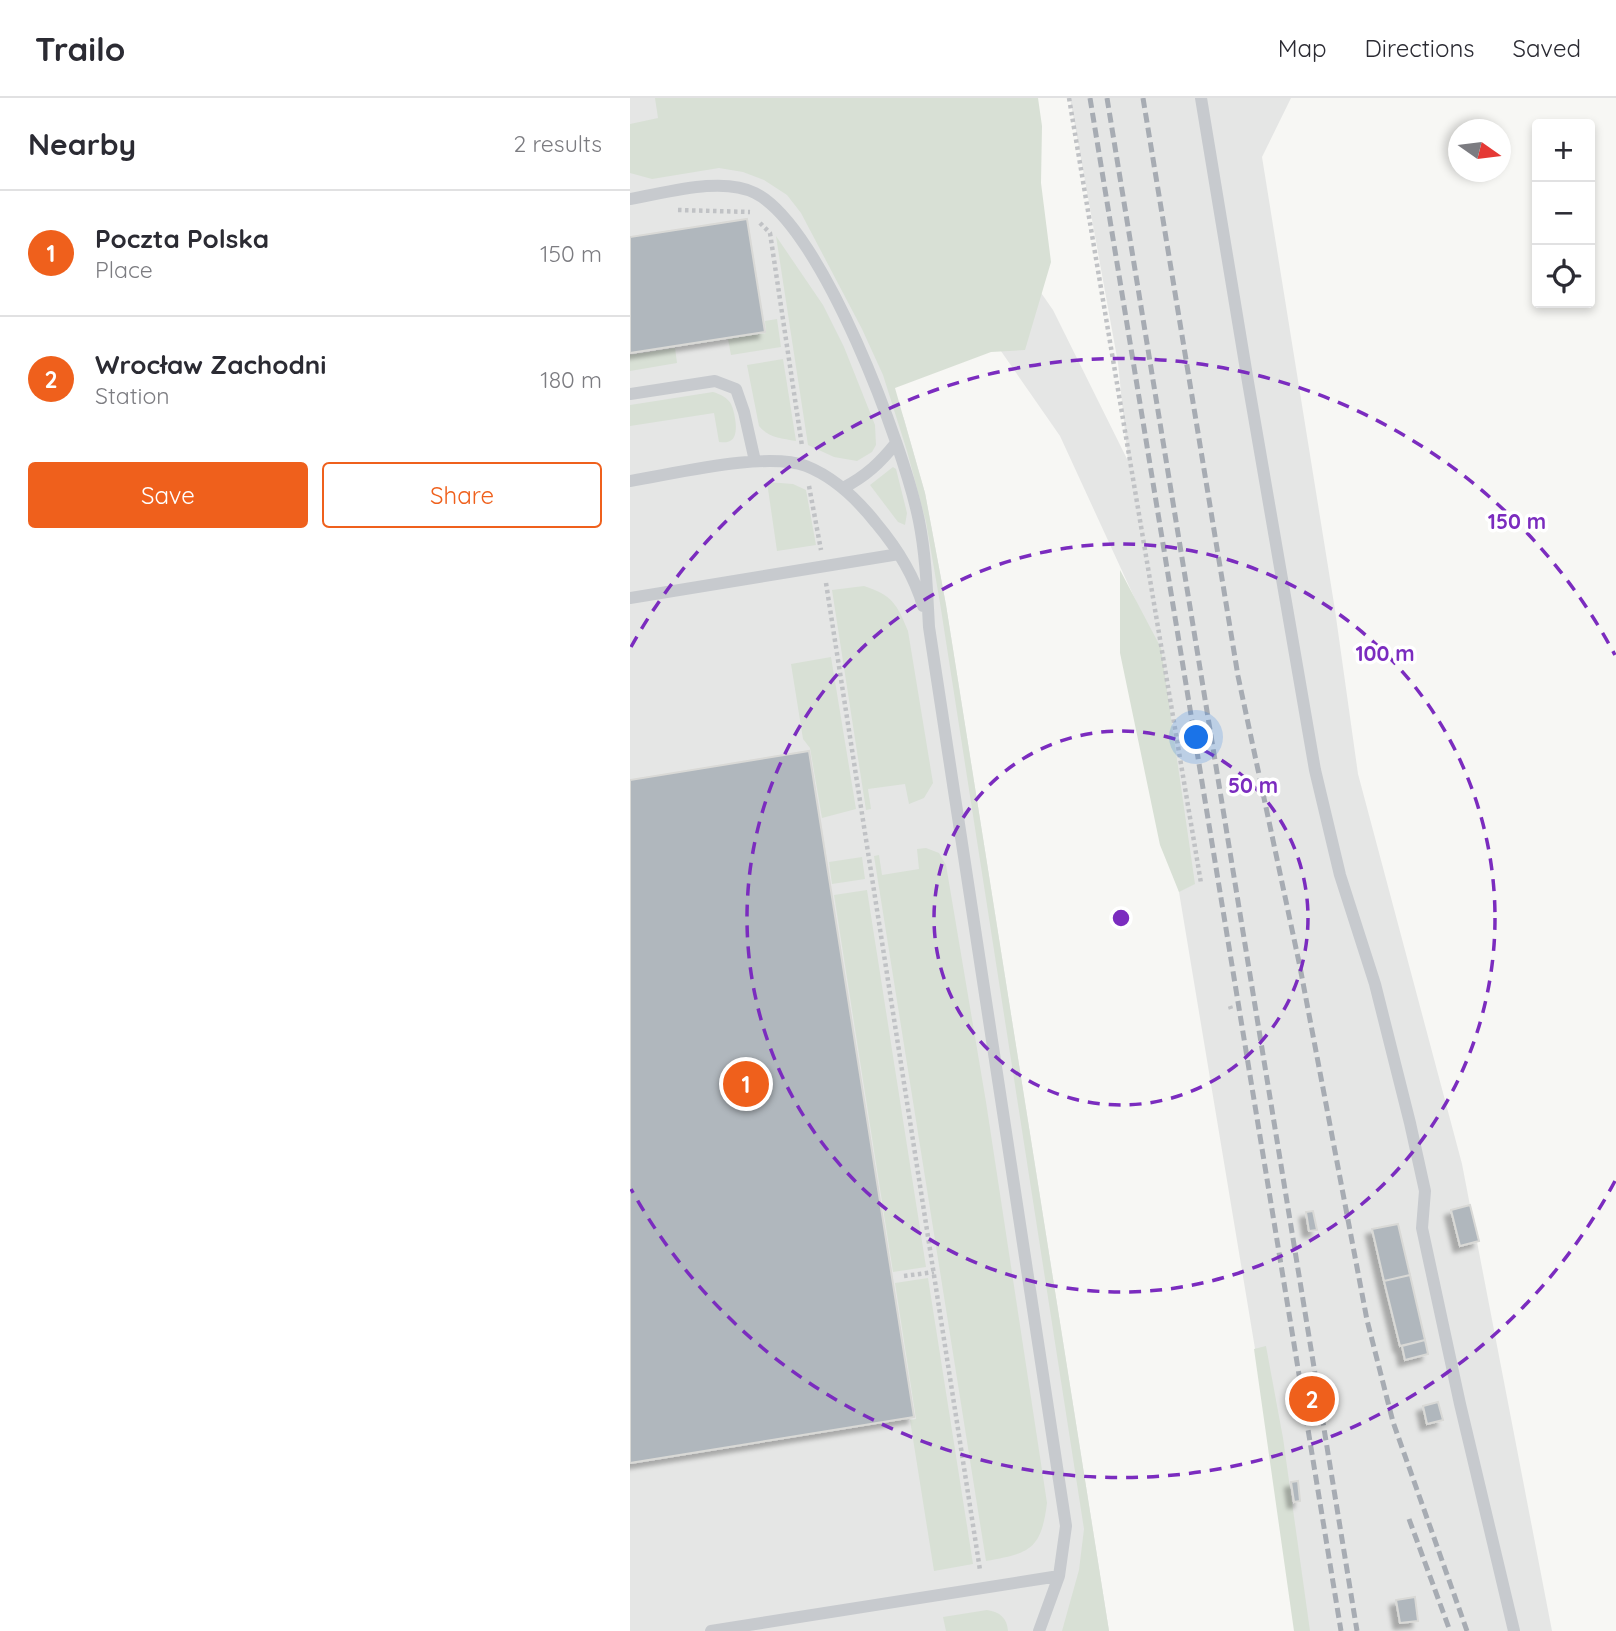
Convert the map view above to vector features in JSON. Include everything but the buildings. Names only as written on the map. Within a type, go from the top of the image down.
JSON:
[{"type":"lane","points":[[1201,98],[1315,770],[1340,875],[1375,984],[1410,1123],[1425,1191],[1422,1228],[1514,1631]]},
{"type":"lane","points":[[630,199],[720,185],[739,186],[755,192],[780,211],[807,249],[848,322],[879,393],[919,520],[926,572],[929,627],[1066,1526],[1059,1576],[1039,1631]]},
{"type":"lane","points":[[630,394],[715,381],[736,389],[755,461]]},
{"type":"lane","points":[[843,488],[878,466],[896,443]]},
{"type":"lane","points":[[630,481],[755,461],[781,461],[806,466],[843,488],[862,504],[899,554],[917,586],[929,627]]},
{"type":"lane","points":[[630,598],[899,554]]},
{"type":"lane","points":[[711,1631],[1059,1576]]},
{"type":"path","points":[[1069,98],[1200,883]]},
{"type":"path","points":[[671,210],[750,212],[770,233],[983,1588]]},
{"type":"path","points":[[904,1276],[934,1272]]},
{"type":"shaded area","points":[[630,98],[745,98],[978,202],[1053,310],[1128,461],[1118,363],[1070,98],[1291,98],[1262,157],[1335,610],[1358,774],[1462,1164],[1552,1631],[1302,1631],[1179,892],[1146,623],[1060,436],[987,331],[787,129],[904,419],[925,493],[946,605],[1109,1631],[630,1631]]},
{"type":"shaded area","points":[[655,98],[1038,98],[1042,126],[1041,183],[1051,262],[1025,350],[991,352],[895,388],[925,493],[946,605],[1109,1631],[1062,1631],[1079,1570],[1084,1529],[940,603],[926,522],[907,451],[883,375],[862,329],[801,213],[787,195],[764,180],[743,172],[719,168],[652,179],[630,173],[630,124],[658,118]]},
{"type":"shaded area","points":[[776,236],[823,305],[844,347],[875,425],[876,445],[872,452],[857,461],[834,457],[808,445]]},
{"type":"shaded area","points":[[777,319],[781,347],[731,355],[728,339],[766,333],[765,321]]},
{"type":"shaded area","points":[[675,348],[677,363],[630,371],[630,355]]},
{"type":"shaded area","points":[[783,359],[796,441],[771,435],[759,426],[747,365]]},
{"type":"shaded area","points":[[713,392],[726,398],[733,408],[736,430],[729,442],[719,442],[714,413],[630,426],[630,405]]},
{"type":"shaded area","points":[[893,467],[896,469],[907,513],[905,525],[898,522],[870,485]]},
{"type":"shaded area","points":[[767,482],[793,484],[806,490],[816,545],[777,551]]},
{"type":"shaded area","points":[[1120,570],[1161,648],[1195,884],[1179,892],[1160,845],[1120,653]]},
{"type":"shaded area","points":[[864,586],[881,593],[892,602],[908,631],[933,783],[924,798],[909,804],[905,784],[868,789],[871,809],[866,810],[832,590]]},
{"type":"shaded area","points":[[831,657],[856,809],[822,818],[810,748],[803,739],[791,664]]},
{"type":"shaded area","points":[[926,848],[939,853],[946,865],[986,1102],[1047,1503],[1041,1531],[1030,1547],[1023,1552],[986,1561],[874,856],[879,855],[882,875],[919,869],[917,849]]},
{"type":"shaded area","points":[[862,857],[865,879],[832,884],[829,862]]},
{"type":"shaded area","points":[[867,890],[926,1267],[893,1272],[834,895]]},
{"type":"shaded area","points":[[928,1278],[973,1564],[934,1571],[910,1420],[916,1419],[895,1283]]},
{"type":"shaded area","points":[[1266,1346],[1283,1438],[1310,1631],[1294,1631],[1254,1349]]},
{"type":"shaded area","points":[[987,1610],[1002,1616],[1008,1631],[946,1631],[943,1617]]},
{"type":"railway","points":[[1090,98],[1341,1631]]},
{"type":"railway","points":[[1107,98],[1357,1631]]},
{"type":"railway","points":[[1143,98],[1238,676],[1300,967],[1367,1320],[1393,1422],[1467,1631]]},
{"type":"railway","points":[[1409,1519],[1450,1631]]},
{"type":"place","name":"Poczta Polska","points":[[746,1084]]},
{"type":"place","name":"Wrocław Zachodni","points":[[1312,1399]]}]
